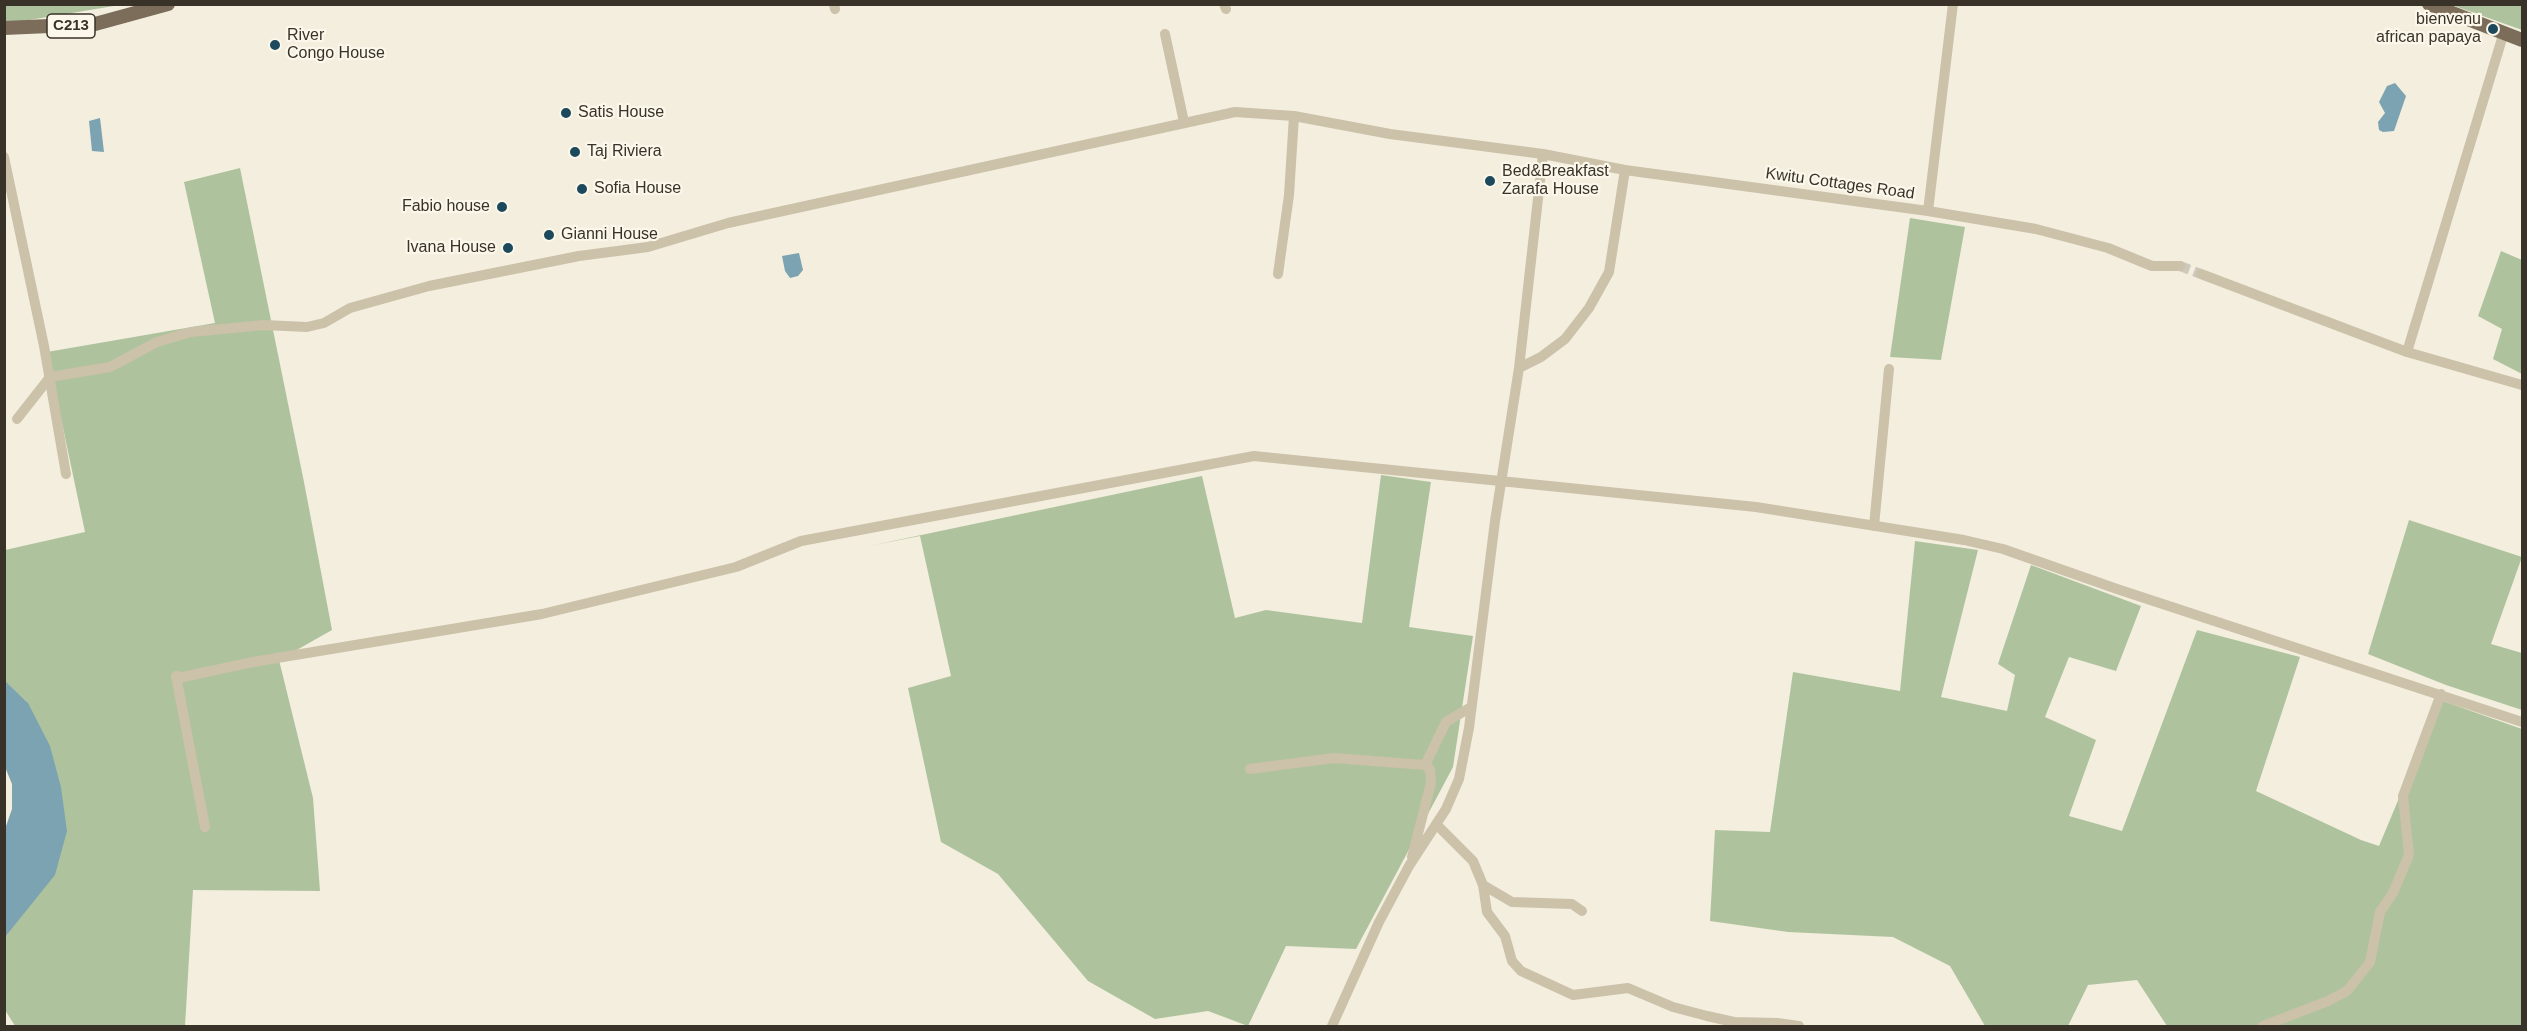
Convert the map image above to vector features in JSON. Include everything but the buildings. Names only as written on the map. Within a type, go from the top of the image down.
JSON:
[{"type":"main road","name":"C213","points":[[4,28],[79,26],[168,4]]},
{"type":"main road","points":[[2429,4],[2523,40]]},
{"type":"street","name":"Kwitu Cottages Road","points":[[50,377],[110,367],[157,342],[191,332],[264,325],[307,327],[324,323],[350,308],[429,286],[579,256],[648,247],[728,223],[1235,111],[1294,116],[1390,134],[1543,154],[1624,175],[1928,211],[1953,4]]},
{"type":"street","points":[[2407,352],[2504,32]]},
{"type":"street","points":[[1165,34],[1184,122]]},
{"type":"street","points":[[1278,274],[1289,195],[1294,116]]},
{"type":"street","points":[[1332,1026],[1379,922],[1409,866],[1437,825],[1459,779],[1519,368],[1543,154]]},
{"type":"street","points":[[4,157],[50,377],[66,474]]},
{"type":"street","points":[[1519,368],[1541,357],[1565,339],[1589,308],[1609,272],[1624,175]]},
{"type":"street","points":[[1928,211],[2036,229],[2108,248],[2152,266],[2180,266]]},
{"type":"street","points":[[2201,274],[2407,352],[2523,385]]},
{"type":"street","points":[[1874,526],[1889,369]]},
{"type":"street","points":[[17,419],[50,377]]},
{"type":"street","points":[[205,827],[176,676],[183,677],[253,662],[542,614],[736,567],[801,541],[1237,457],[1281,457],[1502,483],[1756,507],[1964,540],[2003,549],[2117,590],[2523,722]]},
{"type":"street","points":[[2263,1026],[2328,1001],[2347,991],[2370,962],[2380,912],[2392,893],[2409,855],[2403,796],[2441,694]]},
{"type":"street","points":[[1425,765],[1446,722],[1471,707]]},
{"type":"street","points":[[1250,769],[1334,758],[1425,765],[1430,769],[1431,783],[1409,866]]},
{"type":"street","points":[[1437,825],[1473,861],[1483,885],[1486,912],[1505,936],[1512,961],[1521,971],[1573,995],[1628,988],[1673,1007],[1707,1016],[1734,1022],[1799,1026]]},
{"type":"street","points":[[1483,885],[1512,902],[1572,904],[1582,910]]},
{"type":"green space","points":[[5,5],[120,5],[5,24]]},
{"type":"green space","points":[[2452,5],[2522,5],[2522,30]]},
{"type":"green space","points":[[240,168],[332,630],[279,660],[313,798],[320,891],[193,890],[185,1026],[15,1026],[5,1010],[4,937],[11,926],[26,701],[4,681],[5,550],[85,532],[47,352],[215,323],[184,182]]},
{"type":"green space","points":[[1910,218],[1965,227],[1941,360],[1890,357]]},
{"type":"green space","points":[[2501,251],[2522,260],[2522,374],[2493,359],[2502,329],[2478,316]]},
{"type":"green space","points":[[1381,475],[1431,482],[1409,627],[1473,636],[1453,767],[1356,949],[1286,946],[1248,1026],[1208,1011],[1155,1019],[1088,981],[998,874],[941,842],[908,688],[951,676],[920,536],[869,546],[1202,476],[1235,618],[1266,610],[1362,623]]},
{"type":"green space","points":[[2409,520],[2522,557],[2491,644],[2522,653],[2522,710],[2446,685],[2368,654]]},
{"type":"green space","points":[[1915,541],[1978,550],[1941,697],[2007,711],[2015,675],[1998,664],[2031,565],[2141,606],[2116,671],[2069,657],[2045,717],[2096,740],[2069,816],[2122,831],[2197,630],[2300,657],[2256,791],[2361,840],[2379,846],[2440,700],[2522,729],[2522,1026],[2167,1026],[2137,980],[2088,985],[2068,1026],[1985,1026],[1950,966],[1893,937],[1788,932],[1710,921],[1715,830],[1770,832],[1793,672],[1900,691]]},
{"type":"water","points":[[2395,83],[2406,96],[2394,131],[2383,132],[2379,130],[2378,122],[2385,113],[2379,102],[2387,86]]},
{"type":"water","points":[[100,118],[104,152],[92,151],[89,121]]},
{"type":"water","points":[[799,253],[803,270],[798,276],[790,278],[785,271],[782,256]]},
{"type":"water","points":[[5,681],[28,703],[50,746],[61,787],[67,831],[55,875],[5,937],[5,829],[12,809],[12,784],[5,767]]},
{"type":"tunnel","points":[[2180,266],[2201,274]]},
{"type":"place","name":"bienvenu african papaya","points":[[2493,29]]},
{"type":"place","name":"River Congo House","points":[[275,45]]},
{"type":"place","name":"Satis House","points":[[566,113]]},
{"type":"place","name":"Taj Riviera","points":[[575,152]]},
{"type":"place","name":"Bed&Breakfast Zarafa House","points":[[1490,181]]},
{"type":"place","name":"Sofia House","points":[[582,189]]},
{"type":"place","name":"Fabio house","points":[[502,207]]},
{"type":"place","name":"Gianni House","points":[[549,235]]},
{"type":"place","name":"Ivana House","points":[[508,248]]}]
